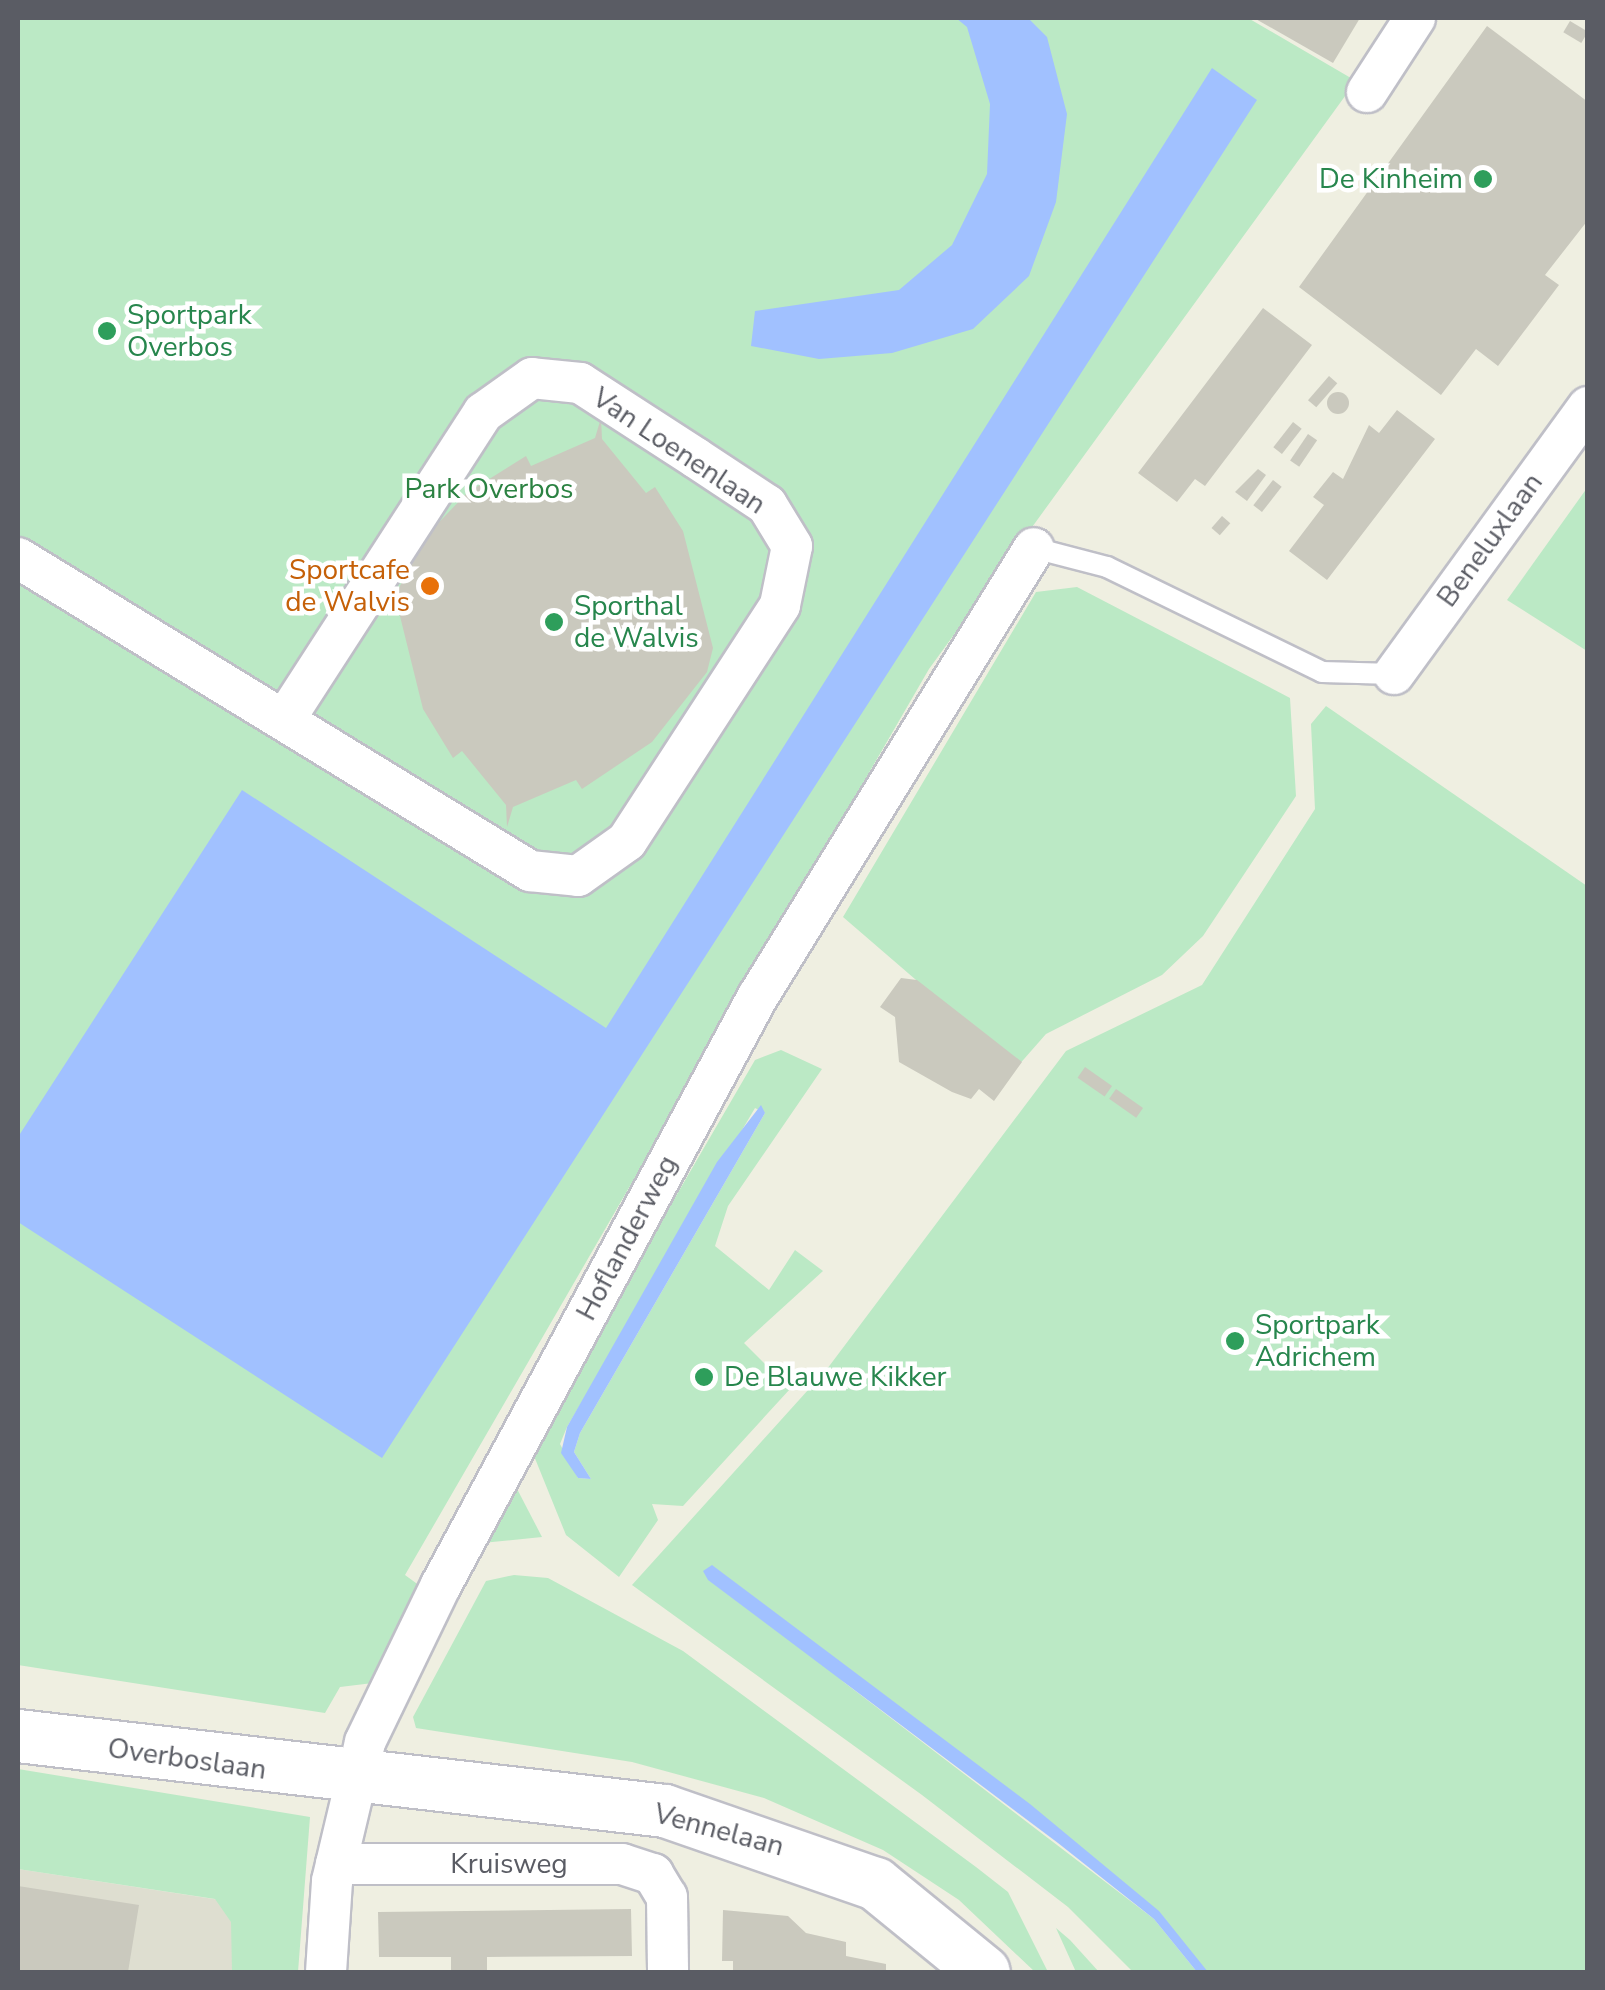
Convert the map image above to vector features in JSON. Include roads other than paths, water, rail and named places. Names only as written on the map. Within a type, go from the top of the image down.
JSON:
[{"type":"street","points":[[1368,92],[1415,18]]},
{"type":"street","name":"Van Loenenlaan","points":[[18,558],[236,698],[288,714],[530,870],[578,876],[626,841],[780,605],[792,546],[768,505],[739,486],[580,384],[532,378],[483,413],[288,714]]},
{"type":"street","name":"Beneluxlaan","points":[[1394,674],[1588,407]]},
{"type":"street","name":"Hoflanderweg","points":[[326,1972],[336,1864],[365,1742],[442,1585],[757,998],[1034,548]]},
{"type":"street","name":"Overboslaan","points":[[18,1736],[356,1782]]},
{"type":"street","name":"Vennelaan","points":[[356,1782],[665,1811],[771,1841],[876,1884],[984,1972]]},
{"type":"street","name":"Kruisweg","points":[[336,1864],[622,1864],[654,1874],[667,1897],[668,1972]]},
{"type":"lane","points":[[1034,548],[1150,585],[1322,672],[1394,674]]},
{"type":"water","points":[[956,18],[1028,18],[1047,37],[1067,114],[1056,202],[1029,276],[973,329],[892,353],[819,359],[751,346],[755,311],[899,290],[952,245],[987,174],[990,104],[967,27]]},
{"type":"water","points":[[1212,68],[1257,100],[382,1458],[18,1222],[18,1137],[242,790],[606,1028]]},
{"type":"water","points":[[761,1105],[765,1113],[580,1433],[574,1452],[591,1479],[578,1478],[561,1453],[567,1427],[717,1162]]},
{"type":"water","points":[[712,1565],[1030,1804],[1159,1911],[1208,1972],[1197,1972],[1154,1919],[1058,1843],[708,1580],[703,1571]]},
{"type":"place","name":"De Kinheim","points":[[1483,179]]},
{"type":"place","name":"Sportpark Overbos","points":[[107,331]]},
{"type":"place","name":"Sportcafe de Walvis","points":[[430,586]]},
{"type":"place","name":"Sporthal de Walvis","points":[[554,622]]},
{"type":"place","name":"Sportpark Adrichem","points":[[1235,1341]]},
{"type":"place","name":"De Blauwe Kikker","points":[[704,1377]]},
{"type":"park label","name":"Park Overbos","points":[[489,489]]}]
